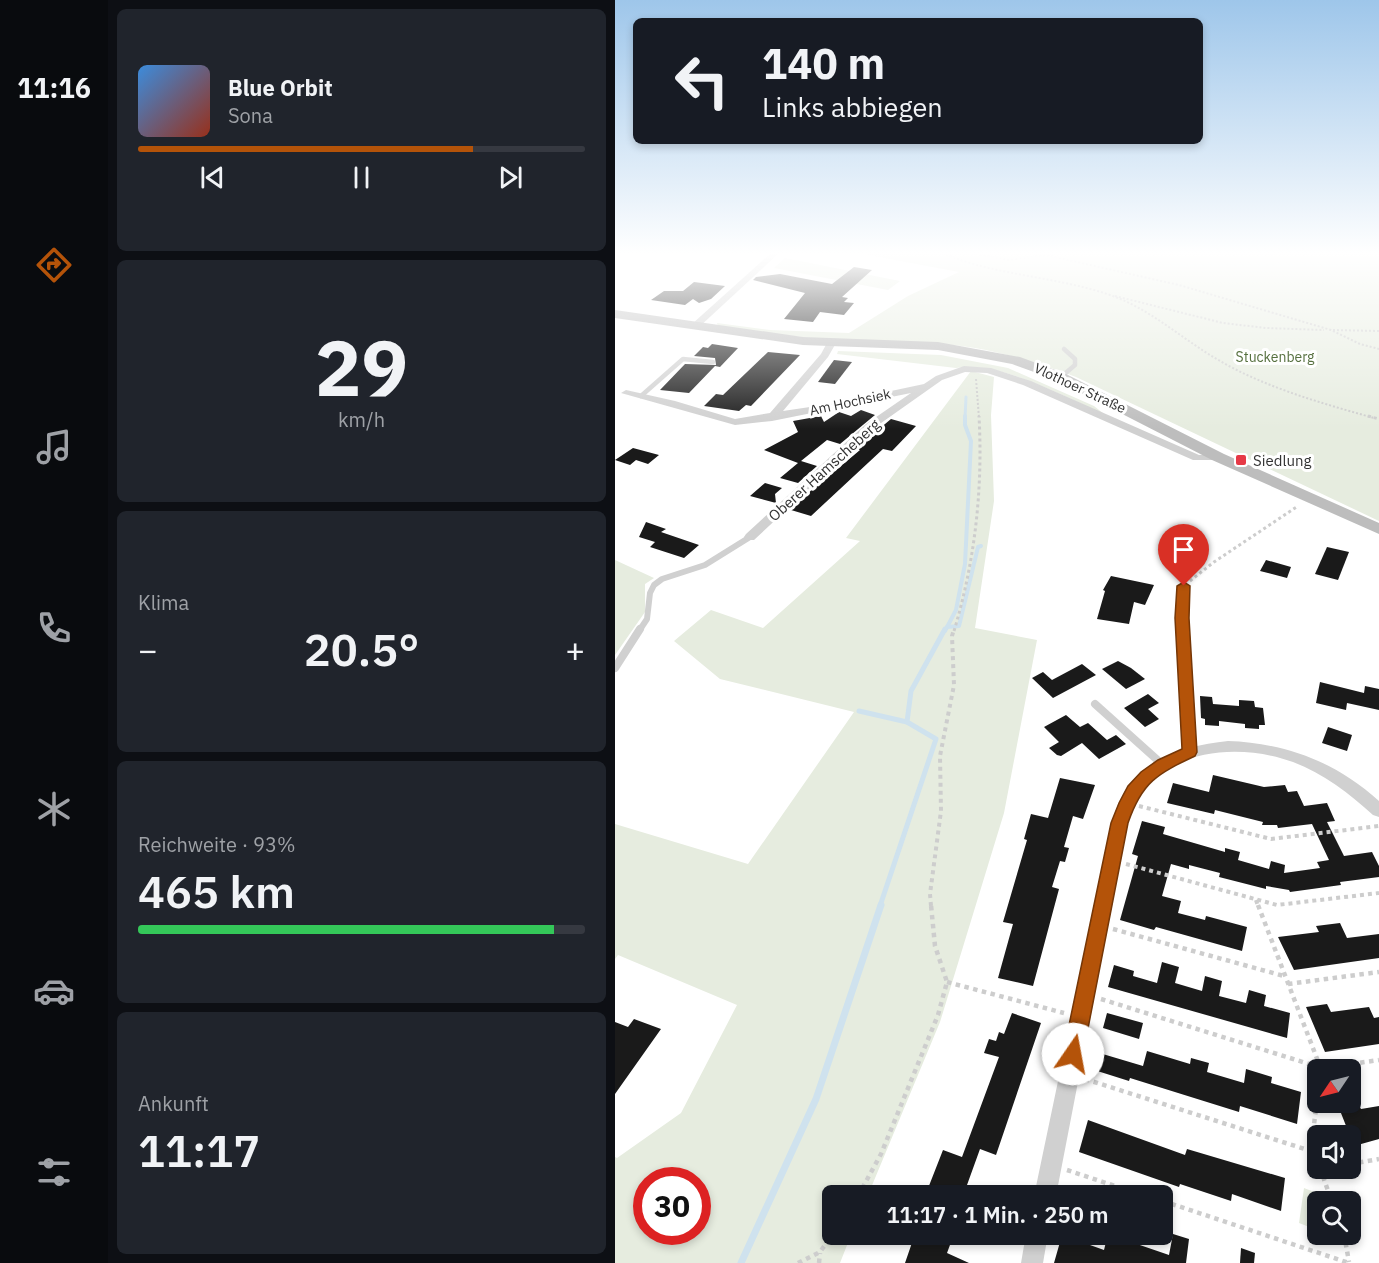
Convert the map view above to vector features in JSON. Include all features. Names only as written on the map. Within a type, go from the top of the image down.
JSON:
[{"type":"main road","name":"Vlothoer Straße","points":[[615,314],[780,339],[938,346],[1015,360],[1061,377],[1218,457],[1379,529]]},
{"type":"street","points":[[695,326],[710,312]]},
{"type":"street","name":"Am Hochsiek","points":[[772,418],[825,355],[831,343]]},
{"type":"street","name":"Oberer Hamscheberg","points":[[750,537],[870,426],[951,372],[975,368],[1027,383],[1197,458],[1218,457]]},
{"type":"street","name":"Am Hochsiek","points":[[626,393],[735,422],[772,418],[928,386]]},
{"type":"street","points":[[1047,1185],[1119,823],[1133,790],[1163,765],[1189,752],[1244,745],[1295,756],[1331,773],[1359,793],[1379,814]]},
{"type":"street","points":[[1032,1263],[1035,1245]]},
{"type":"lane","points":[[1061,377],[1075,365],[1072,354],[1064,349]]},
{"type":"lane","points":[[641,396],[683,359],[713,362]]},
{"type":"lane","name":"Oberer Hamscheberg","points":[[615,668],[647,619],[650,593],[654,585],[662,579],[705,565],[750,537]]},
{"type":"lane","points":[[1184,586],[1182,618],[1189,752]]},
{"type":"lane","points":[[1095,704],[1163,765]]},
{"type":"path","points":[[1144,312],[1240,371],[1278,387],[1379,419]]},
{"type":"path","points":[[1182,312],[1251,327],[1379,331]]},
{"type":"path","points":[[1270,312],[1331,330],[1360,344],[1379,349]]},
{"type":"path","points":[[864,1185],[881,1154],[938,1015],[947,982],[935,946],[930,894],[941,811],[940,756],[954,684],[952,636],[971,563],[979,494],[981,453],[975,368]]},
{"type":"path","points":[[1184,586],[1214,562],[1298,506]]},
{"type":"path","points":[[1127,803],[1271,839],[1379,814]]},
{"type":"path","points":[[1112,861],[1277,906],[1379,893]]},
{"type":"path","points":[[1256,900],[1317,1059]]},
{"type":"path","points":[[1099,926],[1284,976]]},
{"type":"path","points":[[1288,984],[1379,972]]},
{"type":"path","points":[[947,982],[1081,1018]]},
{"type":"path","points":[[1086,994],[1307,1065]]},
{"type":"path","points":[[1361,1063],[1379,1060]]},
{"type":"path","points":[[1069,1074],[1307,1150]]},
{"type":"path","points":[[1361,1162],[1379,1159]]},
{"type":"path","points":[[1051,1164],[1113,1185]]},
{"type":"path","points":[[1173,1204],[1349,1263],[1346,1245]]},
{"type":"path","points":[[819,1263],[820,1252],[825,1245]]},
{"type":"path","points":[[798,1263],[820,1252]]},
{"type":"green space","name":"Stuckenberg","points":[[883,312],[1379,312],[1379,521],[1076,377],[1026,360],[958,345],[837,340],[718,326],[717,323],[770,330],[849,333]]},
{"type":"green space","points":[[838,351],[941,355],[1008,368],[1094,406],[1104,414],[1031,382],[992,370],[837,354]]},
{"type":"green space","points":[[971,371],[994,377],[991,415],[994,501],[975,628],[1037,640],[1004,813],[940,1022],[872,1185],[822,1185],[822,1245],[847,1245],[840,1263],[615,1263],[615,1157],[617,1158],[681,1113],[737,1005],[618,955],[615,959],[615,824],[748,864],[854,712],[720,679],[674,641],[711,610],[763,628],[860,541],[846,538]]},
{"type":"green space","points":[[615,560],[654,578],[645,584],[645,612],[615,655]]},
{"type":"green space","points":[[1304,1188],[1312,1191],[1307,1191],[1307,1226],[1299,1223]]},
{"type":"building","points":[[790,312],[847,312],[844,315],[820,312],[813,322],[784,319]]},
{"type":"building","points":[[712,344],[738,348],[720,367],[715,366],[689,393],[660,390],[685,364],[716,365],[715,358],[694,356],[703,347],[708,348]]},
{"type":"building","points":[[768,352],[800,355],[751,406],[746,405],[739,411],[704,406],[716,394],[723,395]]},
{"type":"building","points":[[834,360],[852,362],[835,384],[818,382]]},
{"type":"building","points":[[861,410],[875,415],[840,444],[827,440],[801,461],[817,466],[798,483],[780,478],[798,463],[764,450],[798,432],[793,421],[821,416],[824,422],[839,412],[851,416]]},
{"type":"building","points":[[891,419],[916,426],[892,451],[883,449],[811,516],[791,510],[832,470],[835,471],[860,450],[855,449]]},
{"type":"building","points":[[633,448],[659,455],[648,464],[636,460],[630,465],[615,460]]},
{"type":"building","points":[[765,483],[782,488],[775,494],[776,503],[750,496]]},
{"type":"building","points":[[646,522],[666,529],[661,532],[699,545],[684,558],[650,547],[655,542],[639,537]]},
{"type":"building","points":[[1327,547],[1349,552],[1338,580],[1315,574]]},
{"type":"building","points":[[1266,560],[1291,567],[1287,578],[1260,571]]},
{"type":"building","points":[[1111,576],[1154,585],[1145,605],[1134,602],[1129,624],[1097,619],[1105,591],[1103,590]]},
{"type":"building","points":[[1118,661],[1145,679],[1126,689],[1102,669]]},
{"type":"building","points":[[1082,664],[1096,675],[1053,698],[1032,678],[1043,672],[1052,680]]},
{"type":"building","points":[[1320,682],[1364,693],[1365,686],[1379,689],[1379,710],[1347,703],[1346,710],[1316,703]]},
{"type":"building","points":[[1148,694],[1159,703],[1148,709],[1159,719],[1145,727],[1124,708]]},
{"type":"building","points":[[1200,696],[1212,697],[1213,704],[1239,706],[1239,700],[1254,701],[1255,707],[1263,708],[1265,725],[1259,725],[1259,729],[1245,728],[1245,724],[1219,721],[1219,726],[1205,725],[1205,719],[1201,718]]},
{"type":"building","points":[[1066,715],[1080,727],[1088,723],[1107,740],[1116,735],[1126,744],[1099,759],[1082,743],[1061,756],[1057,755],[1049,748],[1059,742],[1044,727]]},
{"type":"building","points":[[1328,727],[1352,735],[1347,751],[1322,743]]},
{"type":"building","points":[[1213,775],[1264,787],[1285,785],[1288,792],[1297,791],[1304,806],[1327,803],[1335,821],[1327,822],[1344,856],[1372,852],[1379,866],[1379,877],[1290,892],[1266,886],[1266,889],[1219,877],[1220,873],[1189,865],[1189,869],[1171,864],[1162,896],[1181,901],[1178,913],[1205,920],[1206,916],[1247,927],[1242,951],[1156,927],[1154,930],[1120,920],[1138,856],[1132,854],[1142,821],[1165,827],[1163,834],[1225,852],[1225,848],[1240,852],[1238,860],[1269,869],[1271,861],[1285,865],[1284,873],[1320,868],[1317,862],[1329,860],[1312,824],[1278,828],[1277,825],[1262,825],[1263,822],[1215,810],[1214,814],[1167,803],[1173,783],[1209,792]]},
{"type":"building","points":[[1060,778],[1095,785],[1083,819],[1073,816],[1064,847],[1069,848],[1065,862],[1060,861],[1052,887],[1059,889],[1033,986],[998,978],[1013,924],[1003,922],[1027,840],[1024,839],[1031,814],[1048,818]]},
{"type":"building","points":[[1340,923],[1347,938],[1379,934],[1379,958],[1294,970],[1278,937],[1319,932],[1316,926]]},
{"type":"building","points":[[1162,962],[1179,967],[1175,983],[1202,991],[1205,976],[1222,981],[1219,996],[1246,1003],[1249,990],[1266,995],[1264,1006],[1290,1013],[1287,1038],[1108,987],[1114,965],[1134,971],[1133,976],[1157,983]]},
{"type":"building","points":[[1327,1004],[1331,1012],[1369,1007],[1374,1018],[1379,1017],[1379,1044],[1325,1052],[1306,1007]]},
{"type":"building","points":[[1012,1013],[1041,1023],[996,1155],[980,1149],[967,1185],[929,1185],[943,1150],[962,1157],[999,1057],[984,1053],[989,1039],[996,1041],[999,1032],[1004,1034]]},
{"type":"building","points":[[1107,1013],[1143,1023],[1139,1039],[1103,1028]]},
{"type":"building","points":[[634,1019],[661,1029],[615,1094],[615,1022],[628,1027]]},
{"type":"building","points":[[1147,1051],[1190,1064],[1191,1058],[1209,1063],[1207,1072],[1244,1083],[1246,1069],[1272,1077],[1271,1083],[1301,1092],[1297,1124],[1240,1106],[1239,1112],[1130,1078],[1129,1081],[1091,1069],[1096,1052],[1143,1066]]},
{"type":"building","points":[[1379,1106],[1379,1139],[1361,1144],[1361,1125],[1346,1125],[1341,1113],[1361,1113],[1361,1109]]},
{"type":"building","points":[[1088,1120],[1185,1155],[1187,1149],[1285,1178],[1281,1211],[1232,1194],[1231,1201],[1180,1184],[1179,1187],[1079,1152]]},
{"type":"building","points":[[1173,1234],[1189,1239],[1186,1263],[1054,1263],[1059,1245],[1090,1245],[1104,1250],[1105,1245],[1140,1245],[1169,1255],[1171,1245],[1173,1245]]},
{"type":"building","points":[[911,1245],[950,1245],[947,1253],[969,1263],[905,1263]]},
{"type":"building","points":[[1241,1248],[1255,1253],[1254,1263],[1240,1263]]},
{"type":"waterway","points":[[965,418],[966,397]]},
{"type":"waterway","points":[[947,627],[956,610],[965,564],[971,441],[965,418]]},
{"type":"waterway","points":[[947,627],[959,626],[978,547],[981,546]]},
{"type":"waterway","points":[[945,631],[947,627]]},
{"type":"waterway","points":[[907,722],[911,691],[945,629]]},
{"type":"waterway","points":[[859,711],[907,722]]},
{"type":"waterway","points":[[880,906],[936,739],[907,722]]},
{"type":"waterway","points":[[741,1263],[816,1099],[881,905]]},
{"type":"place","name":"Siedlung","points":[[1241,460]]},
{"type":"route","points":[[1073,1054],[1119,823],[1133,790],[1163,765],[1189,752],[1182,618],[1184,586]]}]
